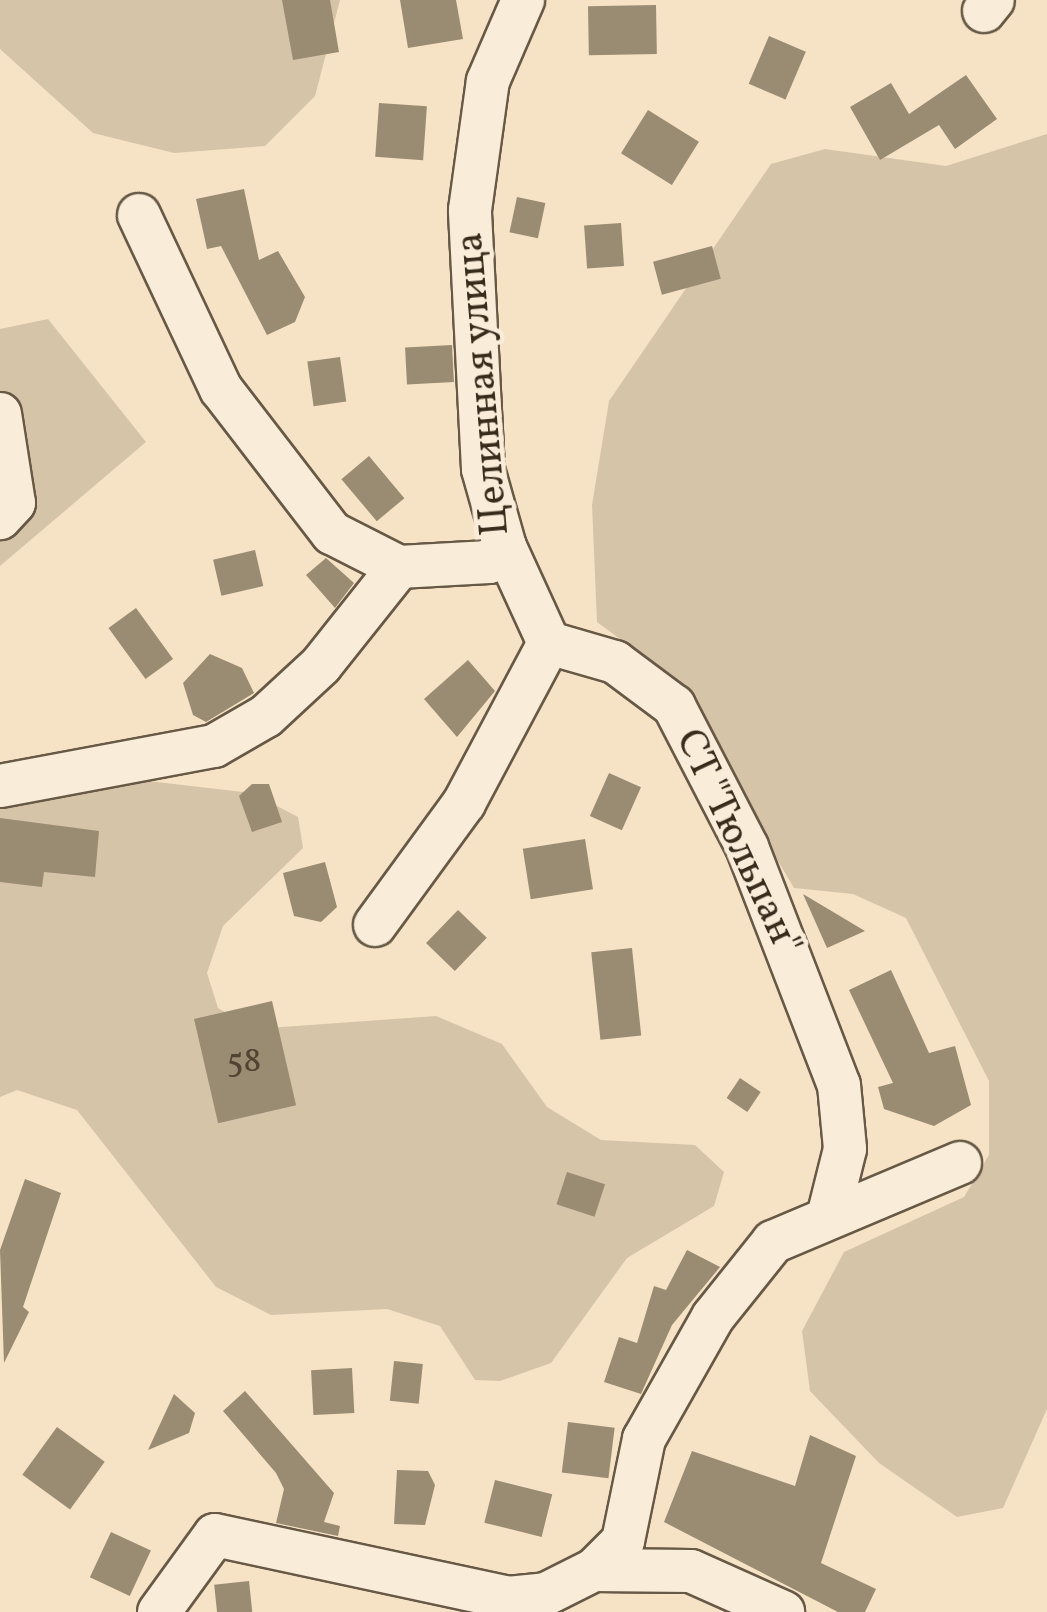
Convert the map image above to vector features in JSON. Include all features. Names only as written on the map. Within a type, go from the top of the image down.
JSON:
[{"type":"street","name":"Целинная улица","points":[[139,215],[220,389],[332,533],[399,567],[474,566],[506,548],[483,469],[470,210],[488,81],[523,0]]},
{"type":"street","points":[[0,414],[14,503],[0,518]]},
{"type":"street","points":[[375,924],[464,803],[549,643],[506,548]]},
{"type":"street","points":[[0,786],[214,746],[266,716],[322,665],[399,567]]},
{"type":"street","name":"СТ \"Тюльпан\"","points":[[549,643],[615,662],[674,706],[747,847],[839,1086],[845,1150],[828,1218]]},
{"type":"street","points":[[618,1585],[644,1439],[713,1317],[773,1242],[960,1163]]},
{"type":"street","points":[[160,1612],[216,1535],[508,1598],[618,1585],[691,1571],[783,1612]]},
{"type":"shaded area","points":[[0,0],[340,0],[315,96],[265,146],[174,153],[93,133],[0,49]]},
{"type":"shaded area","points":[[1047,134],[1047,1409],[1003,1508],[957,1517],[879,1463],[810,1391],[802,1331],[844,1252],[964,1197],[989,1155],[989,1081],[906,918],[853,894],[794,888],[667,674],[597,622],[592,505],[609,401],[771,164],[825,149],[946,166]]},
{"type":"shaded area","points":[[48,319],[146,442],[0,566],[0,329]]},
{"type":"shaded area","points":[[0,764],[252,793],[298,817],[303,848],[223,926],[207,973],[218,1008],[254,1029],[436,1016],[502,1044],[547,1107],[601,1140],[695,1145],[724,1172],[714,1206],[627,1258],[551,1363],[500,1381],[475,1380],[440,1326],[387,1309],[271,1315],[216,1287],[77,1110],[17,1090],[0,1097]]},
{"type":"building","points":[[282,0],[330,0],[339,52],[293,60]]},
{"type":"building","points":[[400,0],[456,0],[463,39],[408,48]]},
{"type":"building","points":[[656,5],[657,54],[589,55],[588,6]]},
{"type":"building","points":[[769,36],[806,52],[786,99],[749,84]]},
{"type":"building","points":[[966,75],[997,119],[955,149],[939,125],[880,160],[850,107],[891,83],[909,114]]},
{"type":"building","points":[[379,103],[427,106],[423,160],[375,157]]},
{"type":"building","points":[[648,110],[699,142],[672,185],[621,153]]},
{"type":"building","points":[[244,189],[259,260],[278,251],[305,297],[295,322],[267,335],[221,246],[207,249],[196,199]]},
{"type":"building","points":[[517,197],[545,203],[538,238],[510,232]]},
{"type":"building","points":[[621,223],[624,266],[587,268],[584,226]]},
{"type":"building","points":[[712,246],[721,279],[662,295],[653,262]]},
{"type":"building","points":[[452,345],[454,382],[407,384],[405,347]]},
{"type":"building","points":[[340,357],[346,402],[314,406],[307,362]]},
{"type":"building","points":[[369,456],[404,498],[377,521],[341,479]]},
{"type":"building","points":[[255,550],[263,586],[221,596],[213,560]]},
{"type":"building","points":[[326,558],[354,583],[335,608],[306,575]]},
{"type":"building","points":[[136,608],[173,659],[146,679],[108,628]]},
{"type":"building","points":[[210,654],[242,668],[254,693],[206,722],[193,715],[183,683]]},
{"type":"building","points":[[468,660],[495,691],[457,737],[424,699]]},
{"type":"building","points":[[609,773],[641,787],[622,830],[590,816]]},
{"type":"building","points":[[252,784],[269,784],[282,822],[252,832],[239,796]]},
{"type":"building","points":[[0,818],[99,831],[95,877],[44,872],[42,887],[0,882]]},
{"type":"building","points":[[585,839],[593,889],[531,899],[523,849]]},
{"type":"building","points":[[325,862],[337,907],[321,922],[294,916],[283,873]]},
{"type":"building","points":[[803,894],[865,931],[827,948]]},
{"type":"building","points":[[458,910],[487,938],[455,971],[426,943]]},
{"type":"building","points":[[632,948],[641,1036],[600,1040],[591,952]]},
{"type":"building","points":[[891,970],[929,1053],[955,1046],[971,1105],[934,1126],[884,1109],[878,1087],[893,1083],[849,990]]},
{"type":"building","points":[[272,1001],[296,1105],[218,1123],[194,1019]]},
{"type":"building","points":[[740,1078],[761,1092],[747,1112],[727,1098]]},
{"type":"building","points":[[567,1172],[605,1184],[595,1217],[556,1204]]},
{"type":"building","points":[[25,1179],[61,1193],[23,1307],[29,1312],[4,1363],[0,1250]]},
{"type":"building","points":[[687,1250],[720,1267],[672,1325],[641,1394],[604,1382],[619,1337],[637,1343],[654,1286],[666,1290]]},
{"type":"building","points":[[394,1361],[423,1364],[419,1404],[390,1401]]},
{"type":"building","points":[[352,1368],[354,1413],[313,1415],[311,1370]]},
{"type":"building","points":[[245,1391],[334,1493],[324,1522],[340,1526],[338,1536],[276,1523],[284,1489],[276,1473],[223,1411]]},
{"type":"building","points":[[174,1394],[195,1413],[189,1433],[148,1450]]},
{"type":"building","points":[[568,1422],[615,1428],[608,1478],[562,1473]]},
{"type":"building","points":[[57,1427],[105,1462],[70,1509],[22,1475]]},
{"type":"building","points":[[810,1435],[856,1456],[821,1563],[876,1589],[865,1612],[838,1612],[664,1522],[692,1451],[795,1486]]},
{"type":"building","points":[[397,1470],[428,1471],[435,1485],[425,1525],[394,1524]]},
{"type":"building","points":[[495,1480],[552,1494],[542,1537],[484,1523]]},
{"type":"building","points":[[111,1532],[151,1551],[130,1596],[90,1577]]},
{"type":"building","points":[[249,1581],[252,1612],[217,1612],[214,1585]]}]
